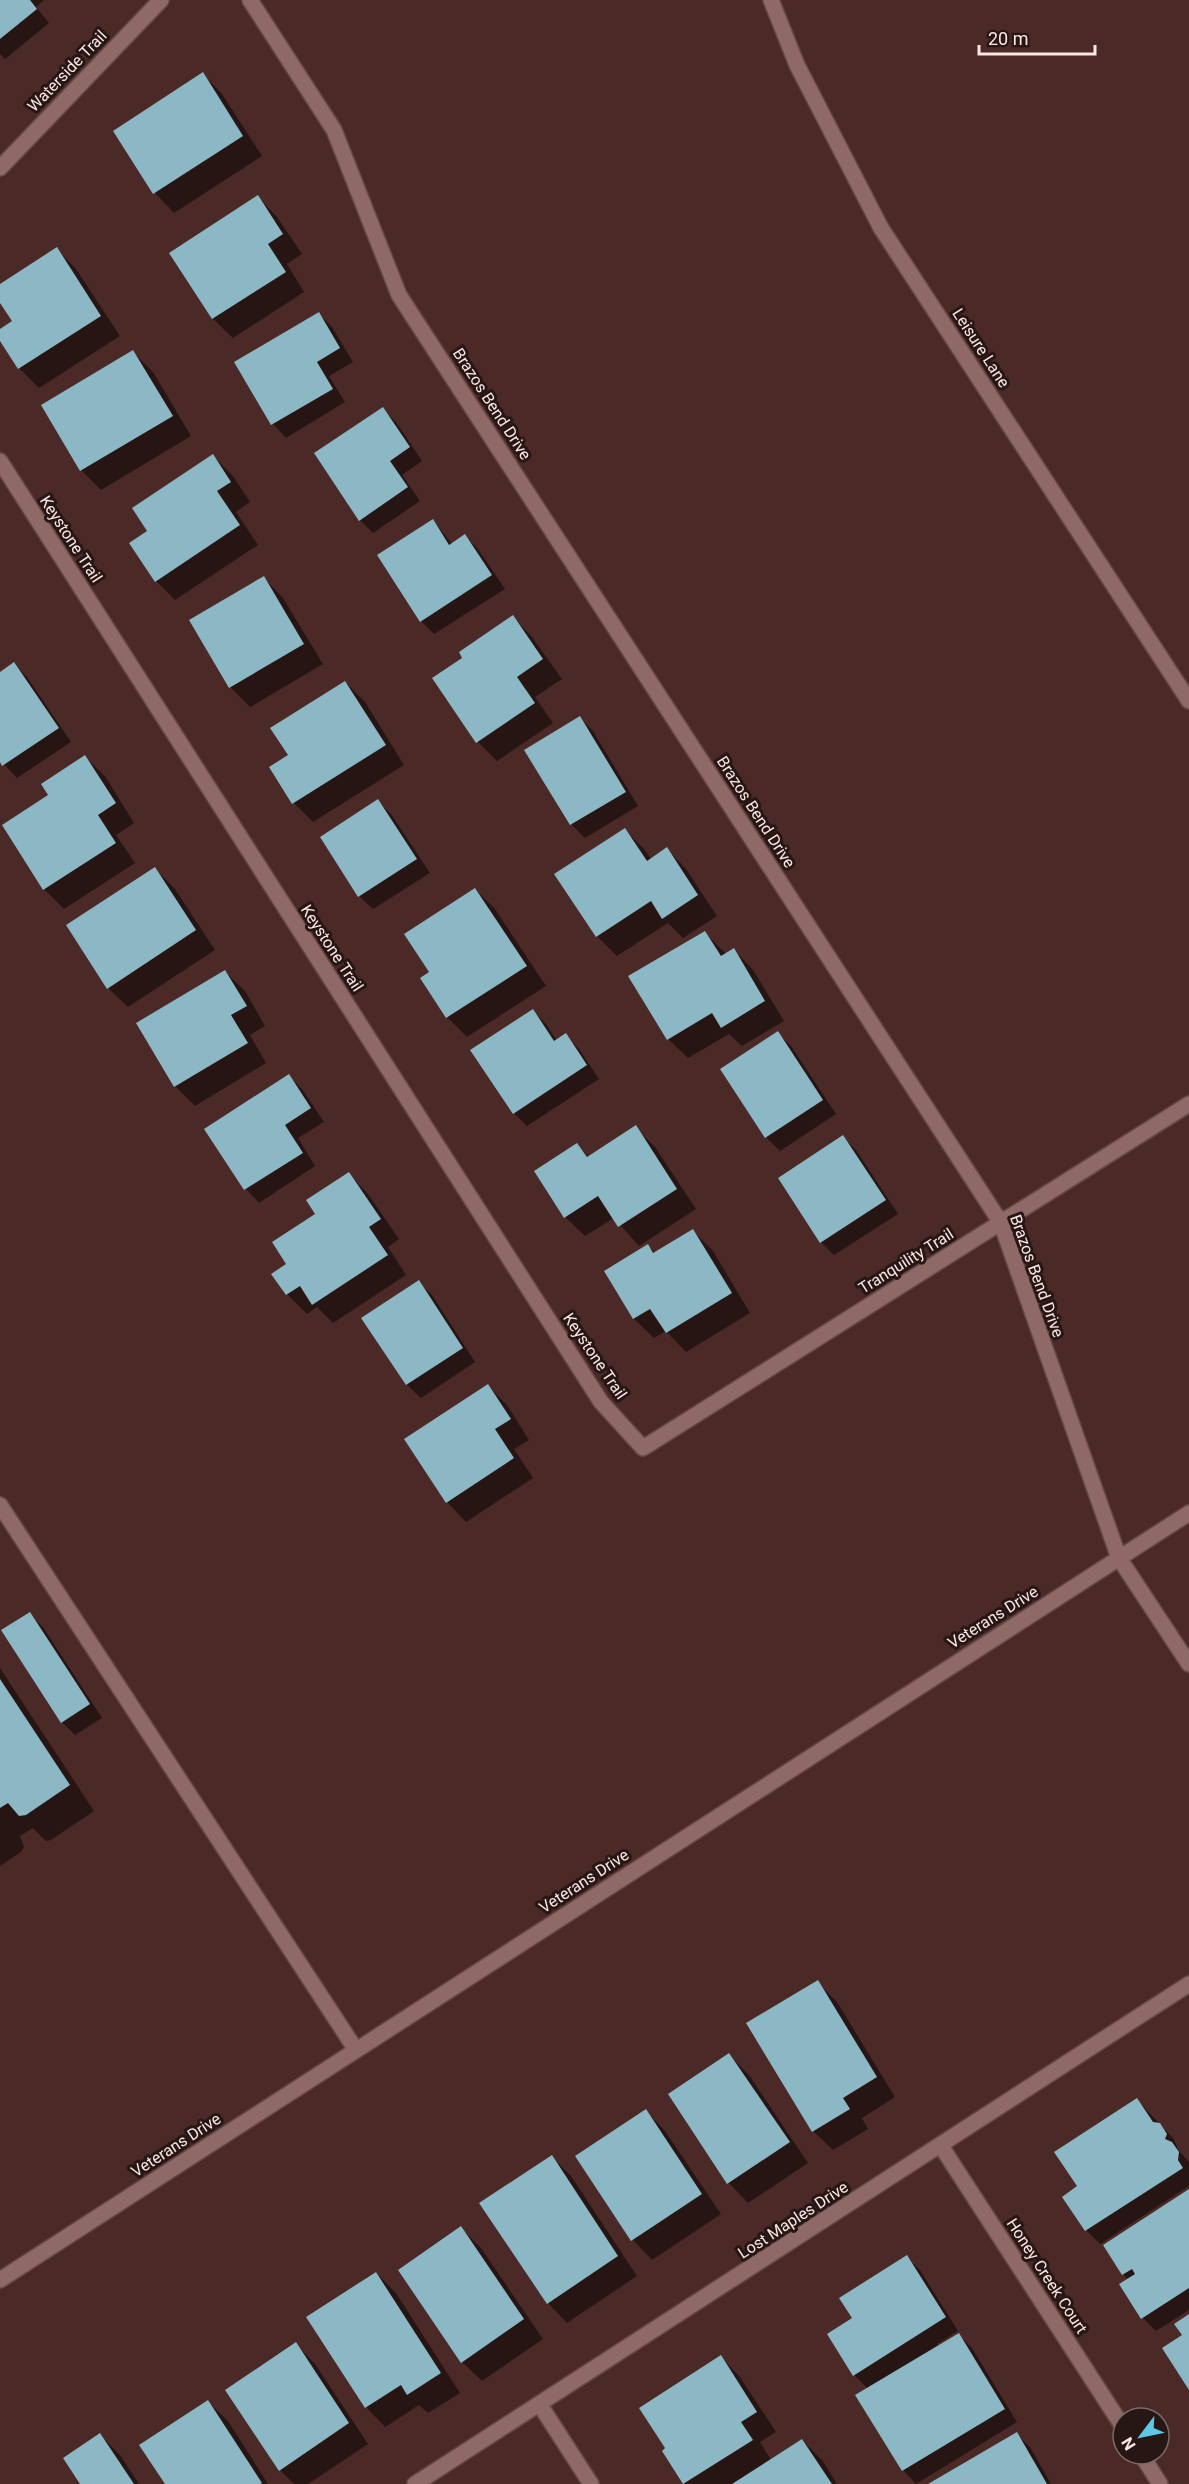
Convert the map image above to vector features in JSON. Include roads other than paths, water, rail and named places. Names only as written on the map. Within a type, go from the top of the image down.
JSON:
[{"type":"street","name":"Waterside Trail","points":[[0,168],[161,0]]},
{"type":"street","name":"Brazos Bend Drive","points":[[250,0],[334,130],[399,295],[1001,1223],[1119,1558],[1189,1664]]},
{"type":"street","name":"Leisure Lane","points":[[771,0],[797,65],[881,228],[1189,701]]},
{"type":"street","name":"Keystone Trail","points":[[0,461],[601,1402],[643,1448]]},
{"type":"street","name":"Tranquility Trail","points":[[643,1448],[1189,1104]]},
{"type":"street","points":[[0,1505],[356,2050]]},
{"type":"street","name":"Veterans Drive","points":[[0,2280],[1189,1514]]},
{"type":"street","name":"Lost Maples Drive","points":[[415,2484],[1189,1984]]},
{"type":"street","name":"Honey Creek Court","points":[[941,2146],[1111,2408]]},
{"type":"street","points":[[540,2405],[591,2484]]},
{"type":"street","points":[[1149,2466],[1160,2484]]}]
